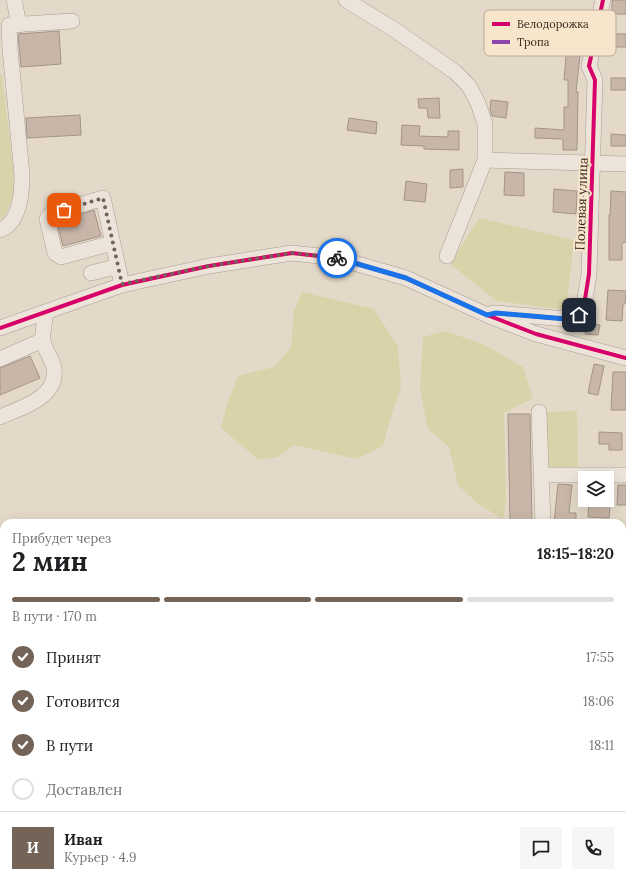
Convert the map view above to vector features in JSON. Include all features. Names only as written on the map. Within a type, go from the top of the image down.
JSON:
[{"type":"street","points":[[14,0],[19,25]]},
{"type":"street","points":[[346,0],[440,60],[469,86],[478,103],[485,124],[485,160],[447,256]]},
{"type":"street","name":"Полевая улица","points":[[601,10],[603,0]]},
{"type":"street","points":[[0,230],[10,223],[16,214],[22,192],[22,175],[5,50],[9,25],[72,21]]},
{"type":"street","name":"Полевая улица","points":[[487,315],[496,313],[566,319],[579,315],[585,299],[589,274],[595,80],[589,66],[591,56]]},
{"type":"street","points":[[485,160],[626,164]]},
{"type":"street","points":[[112,243],[61,257],[55,253],[47,219],[51,214],[103,198],[122,284]]},
{"type":"street","points":[[0,328],[122,284],[209,266],[292,253],[337,258],[406,278],[487,315],[536,334],[626,358]]},
{"type":"street","points":[[91,273],[111,268],[118,269]]},
{"type":"street","points":[[0,417],[38,400],[48,392],[54,380],[54,369],[43,340],[46,312]]},
{"type":"street","points":[[0,359],[43,340]]},
{"type":"street","points":[[539,412],[543,519]]},
{"type":"street","points":[[541,475],[626,475]]},
{"type":"shaded area","points":[[0,73],[2,75],[16,192],[6,214],[0,221]]},
{"type":"shaded area","points":[[479,218],[574,240],[566,310],[497,301],[450,264]]},
{"type":"shaded area","points":[[302,292],[374,309],[398,347],[401,386],[383,446],[357,459],[294,445],[277,457],[259,460],[221,428],[227,404],[238,376],[274,367],[291,348],[294,311]]},
{"type":"shaded area","points":[[445,331],[483,344],[523,367],[533,398],[504,413],[506,499],[503,519],[477,503],[458,485],[449,447],[428,429],[420,388],[423,337]]},
{"type":"shaded area","points":[[577,411],[578,469],[546,469],[546,412]]},
{"type":"building","points":[[612,0],[626,0],[626,14],[616,14],[616,10],[612,10]]},
{"type":"building","points":[[59,31],[61,64],[21,67],[18,34]]},
{"type":"building","points":[[616,34],[626,34],[626,47],[616,47]]},
{"type":"building","points":[[566,56],[580,56],[576,92],[578,92],[577,150],[563,150],[563,139],[535,138],[535,128],[564,130],[564,107],[568,107],[568,80],[564,80]]},
{"type":"building","points":[[611,78],[626,78],[626,90],[611,90]]},
{"type":"building","points":[[439,98],[440,118],[428,118],[427,108],[419,108],[418,99]]},
{"type":"building","points":[[491,100],[508,102],[506,118],[492,116],[490,109]]},
{"type":"building","points":[[80,115],[81,135],[27,138],[26,118]]},
{"type":"building","points":[[349,118],[377,122],[376,134],[347,130]]},
{"type":"building","points":[[402,125],[420,126],[419,136],[448,137],[448,131],[459,131],[459,150],[424,149],[424,146],[401,145]]},
{"type":"building","points":[[611,134],[626,135],[626,146],[611,146]]},
{"type":"building","points":[[463,169],[463,187],[450,188],[450,170]]},
{"type":"building","points":[[505,172],[524,173],[524,196],[504,195]]},
{"type":"building","points":[[406,181],[427,184],[425,202],[404,200]]},
{"type":"building","points":[[554,189],[577,191],[576,214],[553,212]]},
{"type":"building","points":[[611,191],[626,192],[626,242],[622,243],[622,260],[609,260],[609,215]]},
{"type":"building","points":[[94,210],[101,236],[63,246],[57,222]]},
{"type":"building","points":[[608,290],[626,291],[625,304],[623,304],[622,321],[606,320]]},
{"type":"building","points":[[586,323],[600,325],[598,335],[585,334]]},
{"type":"building","points":[[30,356],[40,378],[0,395],[0,368]]},
{"type":"building","points":[[594,364],[604,366],[598,395],[588,393]]},
{"type":"building","points":[[613,372],[626,372],[626,410],[611,410]]},
{"type":"building","points":[[508,414],[530,414],[532,519],[510,519]]},
{"type":"building","points":[[599,432],[622,433],[622,450],[609,450],[609,444],[599,444]]},
{"type":"building","points":[[558,484],[572,485],[569,513],[576,513],[576,519],[554,519]]},
{"type":"building","points":[[618,485],[626,485],[626,505],[617,505]]},
{"type":"building","points":[[589,507],[610,507],[609,518],[588,517]]},
{"type":"cycle path","points":[[601,10],[603,0]]},
{"type":"cycle path","points":[[489,315],[496,313],[566,319],[579,315],[585,299],[589,274],[595,80],[589,66],[591,56]]},
{"type":"cycle path","points":[[0,328],[122,285],[209,266],[292,253],[337,258],[406,278],[487,315],[536,334],[626,358]]},
{"type":"way so far","points":[[64,210],[103,198],[122,284],[209,266],[292,253],[337,258]]},
{"type":"route","points":[[337,258],[406,278],[487,315],[496,313],[566,319],[579,315]]}]
